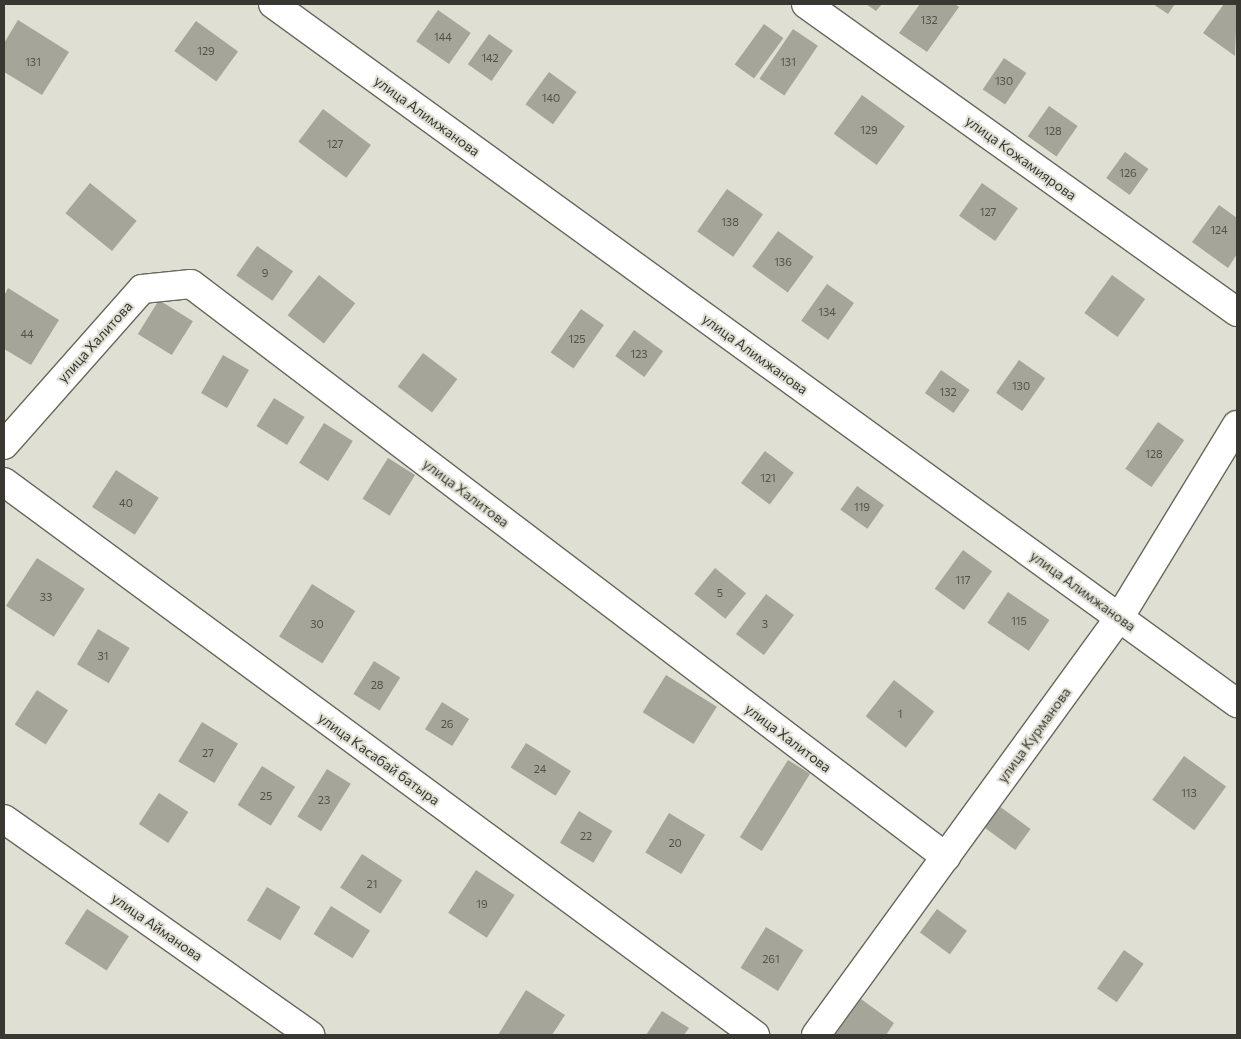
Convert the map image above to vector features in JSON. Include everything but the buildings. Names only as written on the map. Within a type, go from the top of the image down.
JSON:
[{"type":"street","name":"улица Алимжанова","points":[[273,4],[1237,703]]},
{"type":"street","name":"улица Кожамиярова","points":[[806,4],[1237,312]]},
{"type":"street","name":"улица Халитова","points":[[4,444],[142,289],[191,284],[946,857]]},
{"type":"street","name":"улица Курманова","points":[[816,1035],[1120,618],[1237,425]]},
{"type":"street","name":"улица Касабай батыра","points":[[4,482],[755,1035]]},
{"type":"street","name":"улица Айманова","points":[[4,819],[310,1035]]}]
